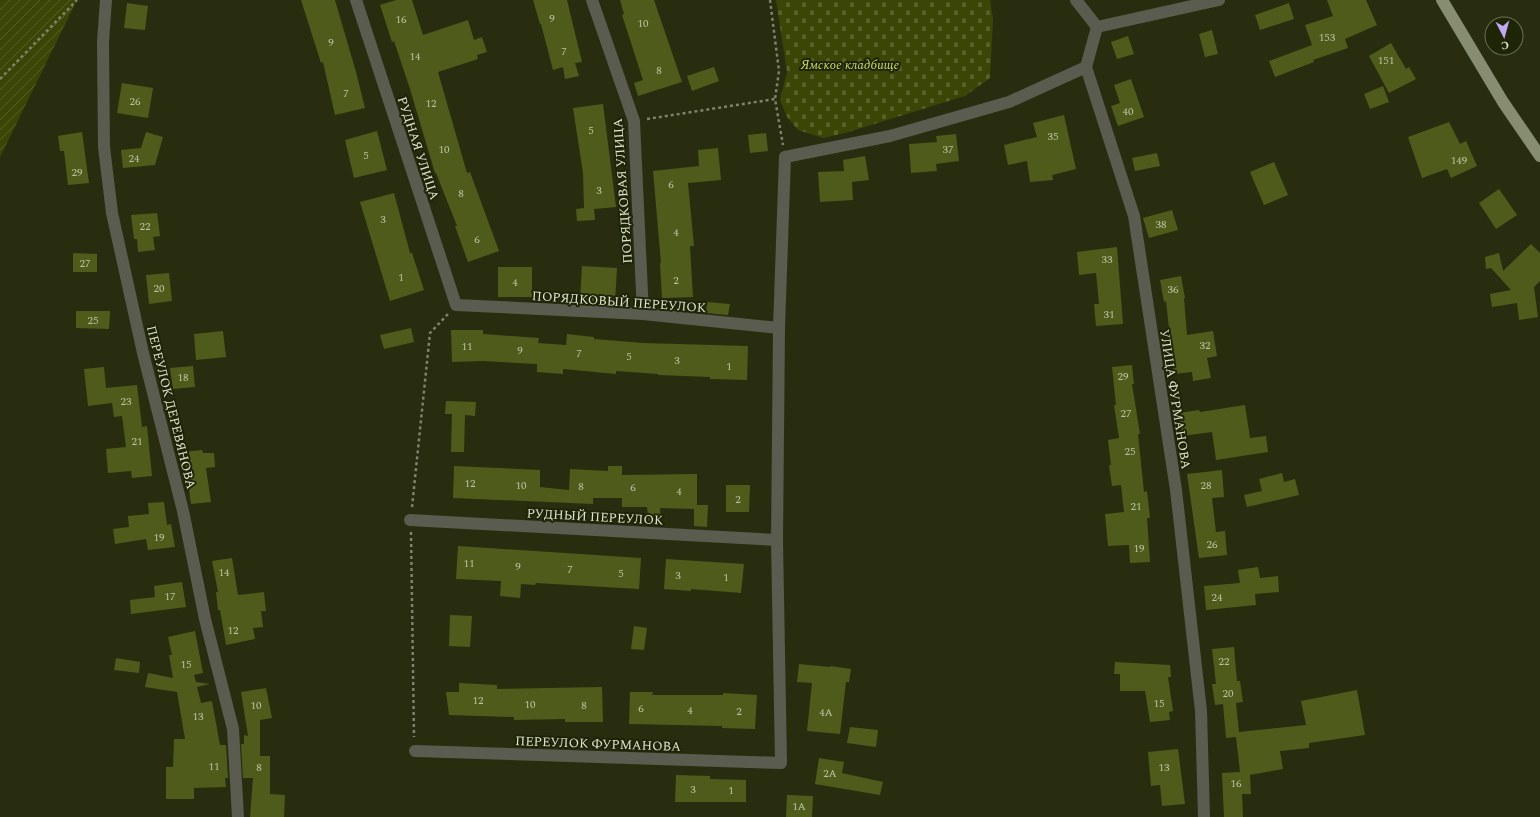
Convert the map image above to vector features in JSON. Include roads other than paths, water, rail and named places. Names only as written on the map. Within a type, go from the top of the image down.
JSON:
[{"type":"main road","points":[[1442,0],[1503,102],[1540,156]]},
{"type":"street","name":"ПЕРЕУЛОК ДЕРЕВЯНОВА","points":[[106,0],[104,42],[104,147],[112,213],[143,353],[183,511],[205,619],[233,729],[238,817]]},
{"type":"street","name":"РУДНАЯ УЛИЦА","points":[[356,0],[456,305]]},
{"type":"street","name":"ПОРЯДКОВАЯ УЛИЦА","points":[[592,0],[634,121],[643,314]]},
{"type":"street","points":[[1076,0],[1097,27]]},
{"type":"street","points":[[1097,27],[1219,0]]},
{"type":"street","points":[[777,540],[779,328],[785,157],[890,136],[1009,102],[1086,67],[1097,27]]},
{"type":"street","name":"УЛИЦА ФУРМАНОВА","points":[[1086,67],[1134,216],[1176,490],[1201,712],[1204,817]]},
{"type":"street","name":"ПОРЯДКОВЫЙ ПЕРЕУЛОК","points":[[456,305],[643,314],[779,328]]},
{"type":"street","name":"РУДНЫЙ ПЕРЕУЛОК","points":[[410,520],[777,540]]},
{"type":"street","name":"ПЕРЕУЛОК ФУРМАНОВА","points":[[415,750],[781,763],[777,540]]},
{"type":"park label","name":"Ямское кладбище","points":[[850,64]]}]
